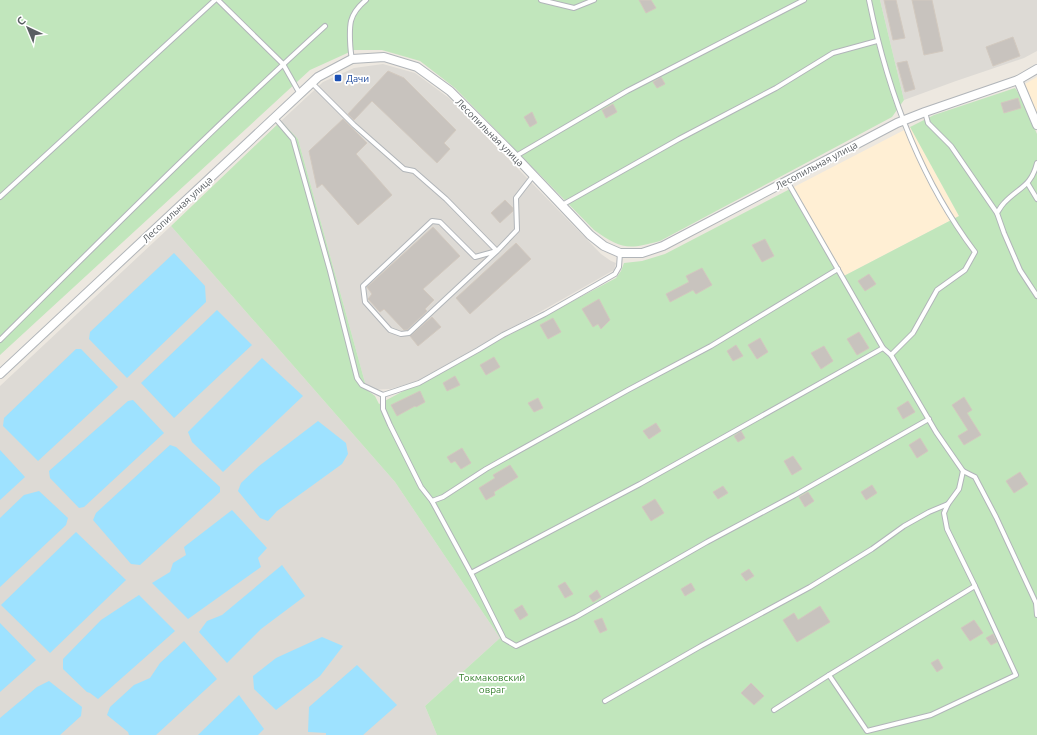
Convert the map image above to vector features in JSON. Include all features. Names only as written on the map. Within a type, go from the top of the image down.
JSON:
[{"type":"street","name":"Лесопильная улица","points":[[0,374],[318,77],[352,59],[384,57],[417,67],[450,91],[516,156],[590,235],[604,246],[620,253],[642,253],[663,246],[903,120],[1018,80],[1037,69]]},
{"type":"street","points":[[1018,80],[1037,124]]},
{"type":"lane","points":[[0,197],[215,0]]},
{"type":"lane","points":[[218,0],[283,64],[300,94]]},
{"type":"lane","points":[[352,59],[350,49],[351,21],[360,6],[366,0]]},
{"type":"lane","points":[[541,0],[574,8],[594,0]]},
{"type":"lane","points":[[516,156],[627,91],[804,0]]},
{"type":"lane","points":[[869,0],[877,41],[903,120],[942,204],[975,252],[966,270],[937,290],[913,333],[891,355]]},
{"type":"lane","points":[[0,340],[283,64],[325,26]]},
{"type":"lane","points":[[562,205],[679,139],[776,88],[833,53],[877,41]]},
{"type":"lane","points":[[312,83],[354,125],[404,169],[414,171],[446,199],[497,251]]},
{"type":"lane","points":[[925,112],[928,123],[951,146],[997,213],[1020,270],[1037,296]]},
{"type":"lane","points":[[275,118],[293,139],[330,272],[357,378],[362,384],[383,396],[419,383],[615,274],[619,267],[620,253]]},
{"type":"lane","points":[[997,213],[1004,203],[1028,184],[1035,171],[1037,163]]},
{"type":"lane","points":[[497,251],[475,257],[440,222],[432,221],[363,286],[364,299],[390,330],[401,334],[409,333],[497,251],[517,230],[516,198],[534,176]]},
{"type":"lane","points":[[787,181],[883,348],[891,355],[936,432],[963,471],[975,477],[996,517],[1036,603],[1037,615]]},
{"type":"lane","points":[[1028,184],[1037,199]]},
{"type":"lane","points":[[432,502],[506,458],[711,346],[838,269]]},
{"type":"lane","points":[[471,573],[646,480],[883,348]]},
{"type":"lane","points":[[383,396],[383,409],[421,487],[432,502],[471,573],[504,639],[516,646],[576,617],[707,542],[929,420]]},
{"type":"lane","points":[[829,675],[867,731],[931,715],[1016,674],[947,529],[944,513],[948,504],[959,489],[963,471]]},
{"type":"lane","points":[[605,701],[701,646],[810,587],[872,549],[904,526],[948,504]]},
{"type":"lane","points":[[774,710],[975,586]]},
{"type":"shaded area","points":[[880,0],[1037,0],[1037,51],[1024,58],[904,100]]},
{"type":"shaded area","points":[[383,64],[415,73],[449,98],[601,254],[616,263],[614,270],[418,381],[390,389],[367,390],[298,139],[281,121],[323,82],[354,68]]},
{"type":"shaded area","points":[[1037,77],[1037,114],[1025,84]]},
{"type":"shaded area","points":[[910,127],[959,216],[840,278],[790,189]]},
{"type":"shaded area","points":[[171,226],[395,482],[500,638],[425,706],[437,735],[0,735],[0,386]]},
{"type":"green space","points":[[0,0],[880,0],[904,100],[892,117],[660,241],[640,246],[625,246],[611,241],[594,230],[455,88],[420,61],[382,50],[354,50],[310,70],[0,355]]},
{"type":"green space","name":"Токмаковский овраг","points":[[1015,88],[1020,95],[1037,134],[1037,735],[437,735],[425,706],[500,638],[395,482],[171,226],[281,121],[298,139],[367,390],[375,396],[379,404],[616,278],[624,263],[642,261],[665,254],[790,189],[840,278],[959,216],[910,127],[934,115]]},
{"type":"water","points":[[174,253],[205,286],[206,302],[127,378],[89,339],[90,332]]},
{"type":"water","points":[[217,310],[252,345],[174,418],[141,383]]},
{"type":"water","points":[[76,349],[81,349],[118,387],[38,461],[3,426],[4,418]]},
{"type":"water","points":[[262,358],[303,396],[223,472],[192,442],[188,432]]},
{"type":"water","points":[[133,400],[164,433],[84,507],[79,508],[50,478],[49,471],[128,401]]},
{"type":"water","points":[[318,421],[346,443],[348,454],[342,464],[277,511],[268,521],[260,518],[238,491],[241,483],[259,466]]},
{"type":"water","points":[[170,445],[176,447],[220,487],[220,492],[140,565],[131,564],[93,520],[96,513]]},
{"type":"water","points":[[0,450],[25,477],[0,500]]},
{"type":"water","points":[[39,491],[68,518],[66,525],[0,587],[0,518],[24,495]]},
{"type":"water","points":[[232,510],[267,548],[258,558],[261,567],[188,619],[152,583],[170,572],[173,563],[186,555],[184,547]]},
{"type":"water","points":[[76,532],[126,580],[50,653],[1,605]]},
{"type":"water","points":[[282,565],[305,596],[261,629],[227,663],[199,632],[207,621],[222,615]]},
{"type":"water","points":[[139,595],[175,631],[98,699],[87,692],[63,669],[63,659],[101,620]]},
{"type":"water","points":[[0,623],[36,660],[0,692]]},
{"type":"water","points":[[322,637],[343,646],[320,676],[276,710],[254,689],[253,676],[276,658]]},
{"type":"water","points":[[184,641],[217,679],[156,735],[129,735],[128,732],[107,715],[110,707],[134,685],[150,678],[160,663]]},
{"type":"water","points":[[357,665],[397,705],[363,735],[326,735],[326,733],[308,732],[309,707]]},
{"type":"water","points":[[49,681],[82,707],[81,716],[60,735],[0,735],[0,718],[37,687]]},
{"type":"water","points":[[239,695],[264,729],[258,735],[198,735]]},
{"type":"building","points":[[639,0],[651,0],[656,8],[646,13]]},
{"type":"building","points":[[884,0],[896,0],[905,38],[893,40]]},
{"type":"building","points":[[912,0],[932,0],[943,51],[924,55]]},
{"type":"building","points":[[1013,37],[1020,56],[993,66],[986,47]]},
{"type":"building","points":[[907,61],[915,89],[905,92],[897,63]]},
{"type":"building","points":[[388,71],[404,78],[456,130],[444,143],[450,149],[437,163],[372,101],[354,120],[348,114]]},
{"type":"building","points":[[661,77],[665,84],[657,88],[653,82]]},
{"type":"building","points":[[1018,98],[1021,108],[1004,113],[1001,103]]},
{"type":"building","points":[[613,104],[617,112],[606,118],[602,110]]},
{"type":"building","points":[[532,112],[537,123],[530,127],[524,117]]},
{"type":"building","points":[[343,119],[367,143],[356,154],[392,195],[358,225],[322,184],[317,188],[309,151]]},
{"type":"building","points":[[505,200],[513,208],[513,211],[500,223],[491,213]]},
{"type":"building","points":[[433,227],[460,256],[423,289],[434,300],[425,309],[427,311],[407,330],[404,330],[384,309],[380,312],[368,299],[372,294],[367,287]]},
{"type":"building","points":[[765,239],[774,256],[762,262],[752,245]]},
{"type":"building","points":[[516,243],[531,259],[470,314],[456,298]]},
{"type":"building","points":[[702,268],[712,285],[696,294],[693,290],[670,302],[666,294],[689,282],[686,276]]},
{"type":"building","points":[[869,274],[876,284],[865,291],[858,281]]},
{"type":"building","points":[[599,299],[610,320],[601,329],[598,324],[593,327],[582,309]]},
{"type":"building","points":[[432,317],[441,327],[418,346],[410,336]]},
{"type":"building","points":[[553,318],[561,332],[548,339],[540,325]]},
{"type":"building","points":[[859,332],[869,348],[857,355],[847,339]]},
{"type":"building","points":[[760,338],[768,352],[757,359],[748,345]]},
{"type":"building","points":[[736,345],[743,356],[733,361],[727,351]]},
{"type":"building","points":[[824,346],[833,361],[821,369],[811,353]]},
{"type":"building","points":[[494,357],[500,367],[486,375],[480,365]]},
{"type":"building","points":[[455,376],[460,385],[447,391],[443,383]]},
{"type":"building","points":[[420,391],[425,402],[397,416],[391,405]]},
{"type":"building","points":[[964,397],[972,410],[967,413],[981,435],[964,445],[958,436],[968,430],[952,405]]},
{"type":"building","points":[[538,398],[543,408],[534,412],[528,403]]},
{"type":"building","points":[[908,401],[915,412],[903,419],[897,408]]},
{"type":"building","points":[[656,423],[661,431],[649,439],[643,431]]},
{"type":"building","points":[[741,431],[745,438],[738,442],[734,436]]},
{"type":"building","points":[[920,438],[928,451],[917,458],[909,445]]},
{"type":"building","points":[[462,448],[471,463],[461,469],[455,461],[451,463],[447,457]]},
{"type":"building","points":[[793,456],[802,469],[792,475],[784,461]]},
{"type":"building","points":[[510,465],[518,477],[494,492],[495,495],[486,500],[479,488],[495,478],[493,475]]},
{"type":"building","points":[[1020,472],[1028,484],[1014,493],[1006,481]]},
{"type":"building","points":[[872,485],[877,493],[866,500],[861,492]]},
{"type":"building","points":[[723,486],[728,493],[718,499],[713,492]]},
{"type":"building","points":[[808,492],[814,501],[805,507],[799,497]]},
{"type":"building","points":[[655,499],[664,513],[651,521],[642,507]]},
{"type":"building","points":[[749,569],[754,576],[746,581],[741,574]]},
{"type":"building","points":[[565,582],[573,594],[565,598],[558,586]]},
{"type":"building","points":[[691,583],[695,590],[685,596],[681,589]]},
{"type":"building","points":[[597,590],[601,597],[593,602],[589,596]]},
{"type":"building","points":[[522,605],[528,615],[520,620],[514,610]]},
{"type":"building","points":[[820,606],[830,622],[797,642],[783,620],[794,613],[798,620]]},
{"type":"building","points":[[602,618],[607,630],[600,633],[594,621]]},
{"type":"building","points":[[974,620],[983,633],[970,641],[961,628]]},
{"type":"building","points":[[993,634],[997,642],[991,645],[986,638]]},
{"type":"building","points":[[938,659],[943,668],[937,672],[931,663]]},
{"type":"building","points":[[751,683],[764,696],[754,705],[741,693]]},
{"type":"place","name":"Дачи","points":[[338,78]]}]
